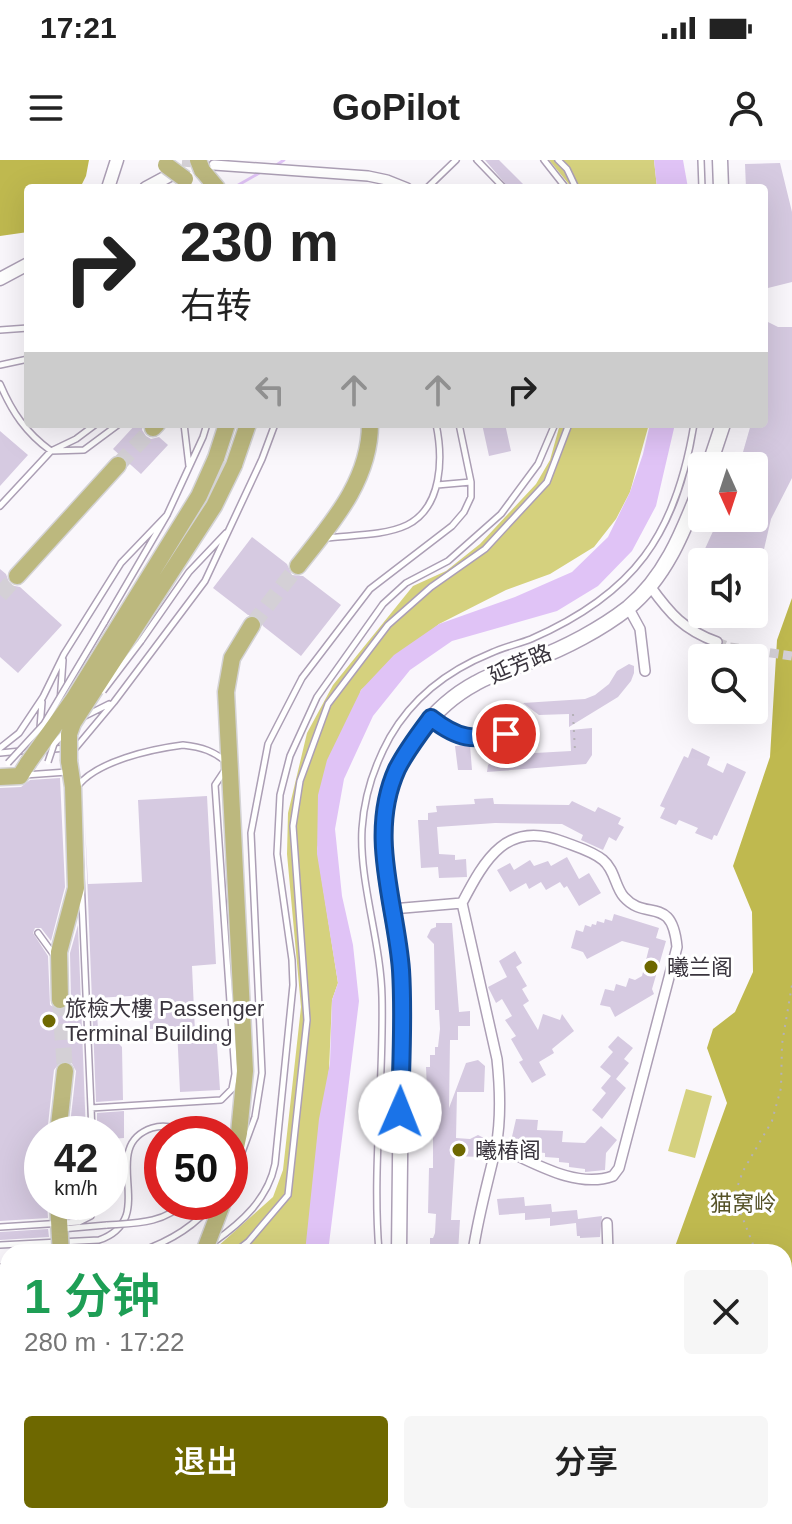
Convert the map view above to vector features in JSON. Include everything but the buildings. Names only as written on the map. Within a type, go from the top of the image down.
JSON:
[{"type":"highway","points":[[204,164],[215,184]]},
{"type":"highway","points":[[24,764],[73,700],[199,496],[226,428]]},
{"type":"highway","points":[[60,1000],[58,962],[76,888],[73,787],[68,765],[69,734],[73,723],[214,506],[234,465],[247,428]]},
{"type":"highway","points":[[298,566],[346,501],[364,467],[369,428]]},
{"type":"highway","points":[[17,576],[118,465]]},
{"type":"highway","points":[[241,1116],[245,1071],[226,692],[232,658],[252,625]]},
{"type":"highway","points":[[60,1116],[65,1071]]},
{"type":"highway","points":[[59,1220],[60,1240]]},
{"type":"highway","points":[[205,1244],[215,1220]]},
{"type":"main road","points":[[720,160],[721,184]]},
{"type":"main road","points":[[714,452],[722,428]]},
{"type":"main road","name":"延芳路","points":[[399,1244],[402,987],[384,854],[388,800],[396,771],[431,718],[449,701],[477,682],[566,645],[628,607],[650,586],[679,540],[688,518]]},
{"type":"street","points":[[109,184],[117,160]]},
{"type":"street","points":[[204,164],[378,177],[396,184]]},
{"type":"street","points":[[154,184],[177,172]]},
{"type":"street","points":[[5,276],[24,266]]},
{"type":"street","points":[[650,586],[669,612],[693,634],[717,642]]},
{"type":"street","points":[[628,607],[640,629],[645,671]]},
{"type":"street","points":[[475,1244],[496,1146],[500,1085],[462,903],[483,863],[494,851],[520,836],[536,834],[593,854],[605,862],[612,870],[622,895],[631,904],[665,914],[672,922],[677,947],[619,1168],[613,1176],[587,1181],[496,1146]]},
{"type":"street","points":[[392,909],[462,903]]},
{"type":"street","points":[[607,1223],[608,1244]]},
{"type":"lane","points":[[431,184],[456,160]]},
{"type":"lane","points":[[477,160],[500,184]]},
{"type":"lane","points":[[544,160],[563,184]]},
{"type":"lane","points":[[558,160],[567,169],[574,184]]},
{"type":"lane","points":[[701,160],[702,184]]},
{"type":"lane","points":[[0,330],[24,328]]},
{"type":"lane","points":[[0,365],[24,360]]},
{"type":"lane","points":[[0,384],[10,408],[24,427]]},
{"type":"lane","points":[[19,420],[24,417]]},
{"type":"lane","points":[[25,428],[32,438],[51,451],[84,450],[114,428]]},
{"type":"lane","points":[[0,506],[51,451],[91,428]]},
{"type":"lane","points":[[184,428],[189,467]]},
{"type":"lane","points":[[24,764],[44,724],[167,515],[205,428]]},
{"type":"lane","points":[[167,515],[121,563],[64,654],[43,697],[19,733],[0,750],[24,764],[68,765],[80,743],[205,581],[274,428]]},
{"type":"lane","points":[[320,538],[409,524],[428,504],[437,485],[440,443],[437,428]]},
{"type":"lane","points":[[248,1140],[262,1073],[251,833],[268,744],[302,678],[353,611],[381,579],[459,519],[471,497],[460,428]]},
{"type":"lane","points":[[212,1244],[250,1212],[268,1186],[275,1164],[294,971],[279,873],[277,834],[284,776],[298,736],[329,677],[383,604],[406,583],[448,561],[501,514],[538,464],[553,428]]},
{"type":"lane","points":[[245,1244],[288,1195],[307,1020],[293,826],[300,781],[328,704],[388,625],[431,587],[485,549],[547,482],[567,428]]},
{"type":"lane","points":[[379,1244],[382,997],[362,829],[376,766],[402,719],[434,685],[472,660],[527,640],[596,605],[639,566],[664,523],[681,477],[693,428]]},
{"type":"lane","points":[[437,485],[471,482]]},
{"type":"lane","points":[[24,764],[54,744],[81,717],[141,641],[189,572],[229,530]]},
{"type":"lane","points":[[64,654],[60,703],[85,716],[114,702]]},
{"type":"lane","points":[[42,750],[40,711],[43,697]]},
{"type":"lane","points":[[431,718],[450,733],[463,737],[506,734]]},
{"type":"lane","points":[[24,764],[42,750],[63,749],[80,743]]},
{"type":"lane","points":[[91,1108],[221,1100],[232,1089],[235,1074],[215,785],[229,764],[215,752],[200,747],[157,748],[99,768],[84,777],[77,787],[91,1116]]},
{"type":"lane","points":[[24,764],[42,750]]},
{"type":"lane","points":[[38,933],[58,962]]},
{"type":"lane","points":[[20,1244],[109,1237],[126,1216],[127,1157],[132,1144],[144,1133]]},
{"type":"lane","points":[[0,1227],[83,1220]]},
{"type":"lane","points":[[60,1240],[107,1225],[156,1220]]},
{"type":"lane","points":[[160,1244],[197,1220]]},
{"type":"path","points":[[573,714],[575,751]]},
{"type":"path","points":[[753,1244],[734,1196],[743,1171],[772,1121],[781,1088],[782,1044],[792,985]]},
{"type":"shaded area","points":[[549,160],[654,160],[657,184],[569,184]]},
{"type":"shaded area","points":[[654,160],[683,160],[687,184],[657,184]]},
{"type":"shaded area","points":[[559,428],[648,428],[630,492],[616,519],[594,547],[550,574],[506,590],[439,624],[361,690],[317,849],[338,983],[332,1000],[329,1070],[307,1244],[220,1244],[273,1197],[283,1170],[301,1007],[287,854],[288,813],[307,733],[333,685],[413,586],[446,571],[480,544],[536,484],[550,460]]},
{"type":"shaded area","points":[[649,428],[674,428],[656,506],[632,551],[598,586],[557,611],[452,641],[410,670],[373,716],[344,779],[335,829],[359,1001],[329,1244],[306,1244],[319,1119],[330,1063],[332,1000],[338,983],[317,854],[318,795],[327,760],[361,690],[394,655],[439,624],[515,597],[572,572],[608,537],[630,492]]},
{"type":"shaded area","points":[[686,1089],[712,1096],[695,1158],[668,1151]]},
{"type":"green space","points":[[0,160],[89,160],[82,184],[24,184],[24,233],[0,236]]},
{"type":"green space","name":"猫窝岭","points":[[792,598],[792,1244],[676,1244],[727,1103],[707,1048],[713,1029],[735,1012],[753,972],[752,912],[733,866],[770,757],[777,640]]},
{"type":"waterway","points":[[275,166],[284,160]]},
{"type":"waterway","points":[[240,184],[261,172]]},
{"type":"tunnel","points":[[182,162],[203,164]]},
{"type":"tunnel","points":[[118,465],[153,428]]},
{"type":"tunnel","points":[[252,625],[298,566]]},
{"type":"tunnel","points":[[0,595],[17,576]]},
{"type":"tunnel","points":[[717,642],[730,647],[792,656]]},
{"type":"tunnel","points":[[60,1000],[65,1071]]},
{"type":"place","name":"曦兰阁","points":[[651,967]]},
{"type":"place","name":"旅檢大樓 Passenger Terminal Building","points":[[49,1021]]},
{"type":"place","name":"曦椿阁","points":[[459,1150]]},
{"type":"route","points":[[400,1112],[402,987],[384,854],[384,827],[396,771],[431,718],[450,733],[463,737],[506,734]]}]
